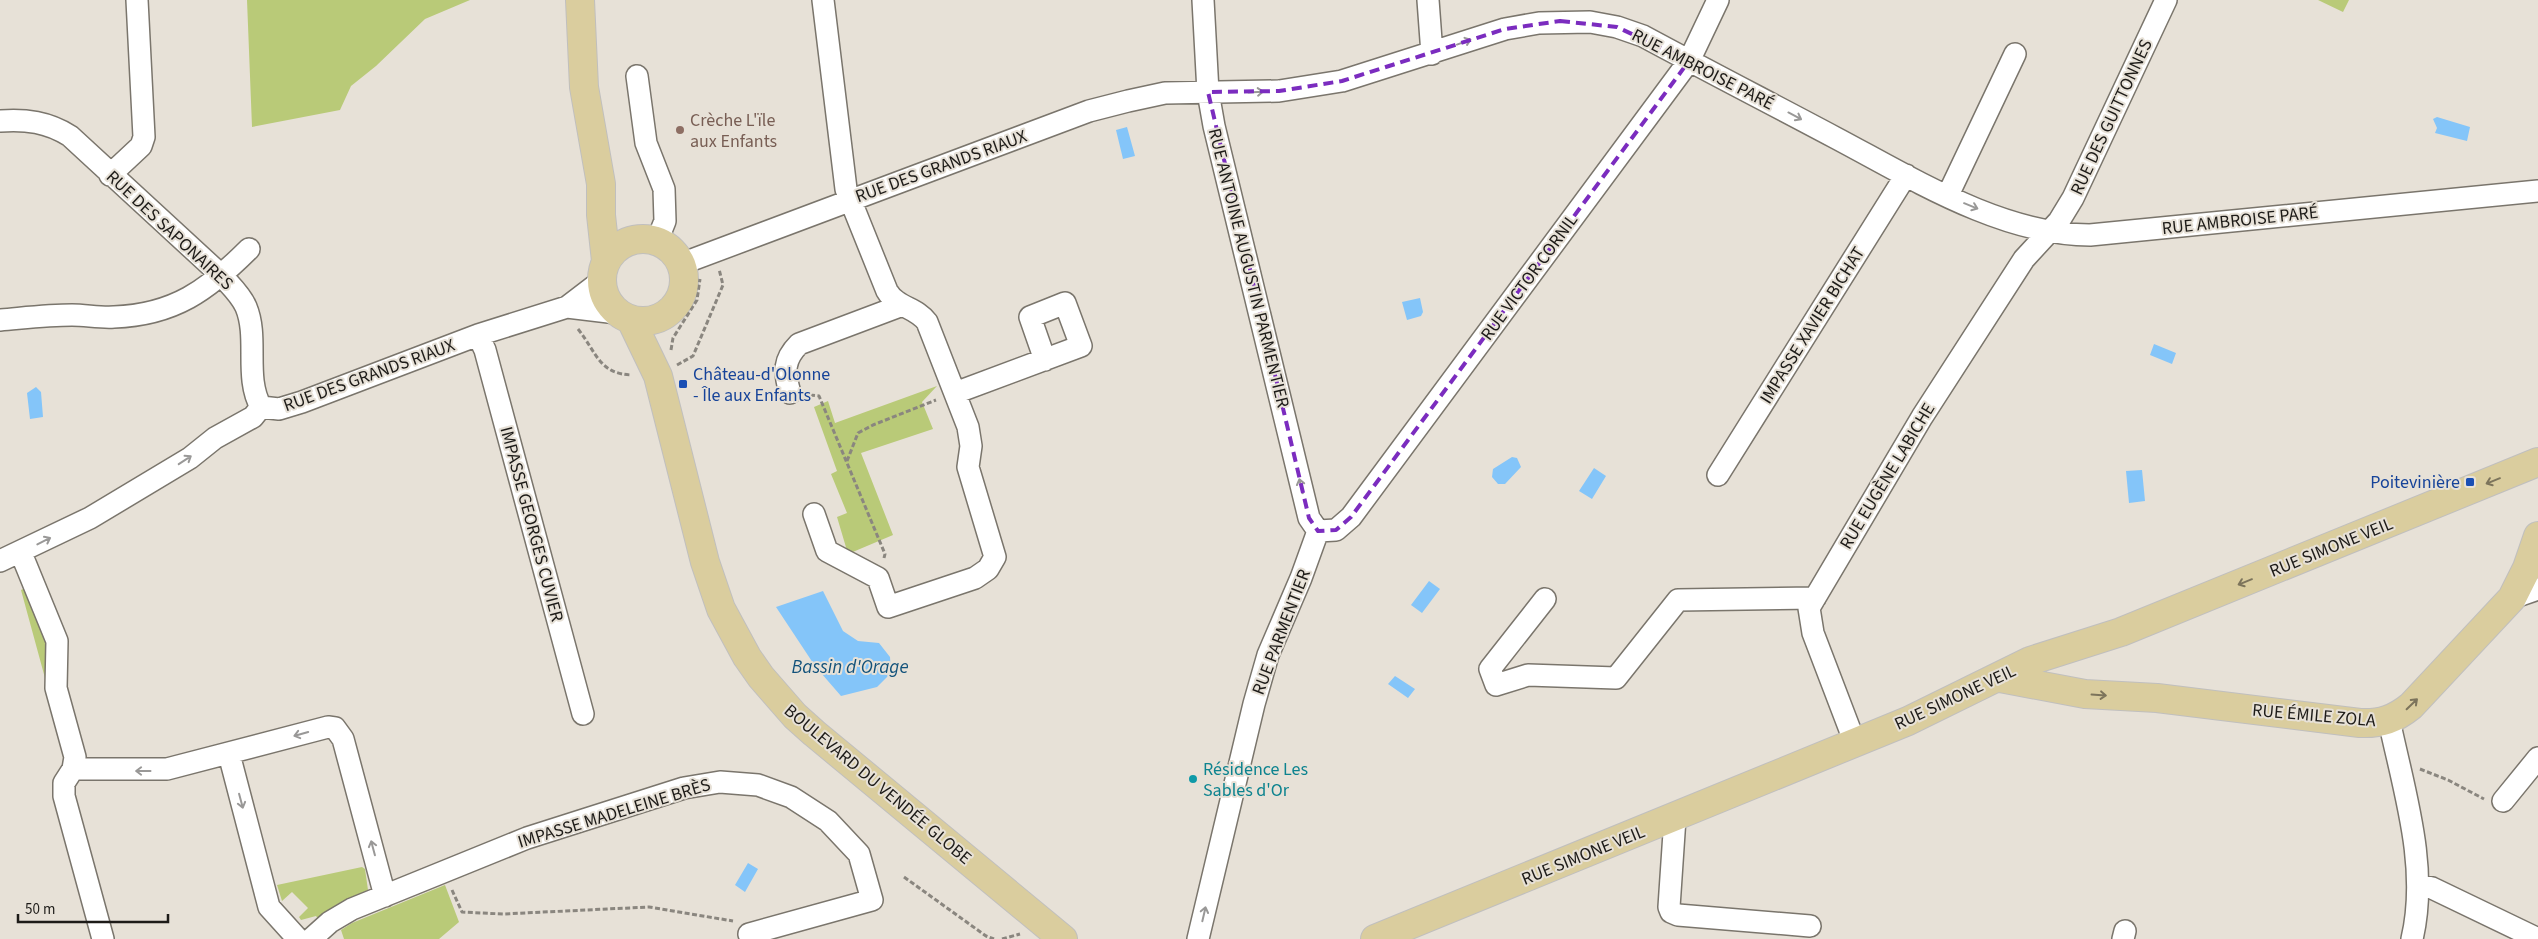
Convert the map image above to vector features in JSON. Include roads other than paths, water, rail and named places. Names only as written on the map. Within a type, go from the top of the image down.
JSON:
[{"type":"main road","points":[[580,0],[584,86],[601,184],[603,293],[624,316],[654,320],[665,315],[674,307],[682,292],[684,275],[691,269],[675,254],[626,227],[601,184]]},
{"type":"main road","points":[[603,271],[614,250],[624,243],[647,240]]},
{"type":"main road","name":"BOULEVARD DU VENDÉE GLOBE","points":[[665,315],[661,367],[712,586],[734,633],[761,677],[794,716],[814,734],[1063,939]]},
{"type":"main road","name":"BOULEVARD DU VENDÉE GLOBE","points":[[624,316],[661,367]]},
{"type":"main road","name":"RUE SIMONE VEIL","points":[[1375,939],[1418,931],[1675,818],[1908,721],[1947,700],[2000,678],[2030,661],[2121,632],[2538,462]]},
{"type":"main road","name":"RUE ÉMILE ZOLA","points":[[2000,678],[2085,694],[2157,698],[2360,723],[2390,720],[2411,706],[2512,598],[2536,550]]},
{"type":"street","points":[[110,175],[140,146],[144,137],[136,0]]},
{"type":"street","points":[[814,514],[827,551],[878,578],[888,607],[975,578],[988,569],[995,557],[968,468],[971,446],[968,427],[927,322],[922,315],[900,306],[892,300],[846,189],[823,0]]},
{"type":"street","name":"RUE ANTOINE AUGUSTIN PARMENTIER","points":[[1203,0],[1208,92],[1309,518],[1318,531]]},
{"type":"street","points":[[1428,0],[1432,54]]},
{"type":"street","name":"RUE VICTOR CORNIL","points":[[1318,531],[1336,530],[1351,517],[1689,61],[1718,0]]},
{"type":"street","name":"RUE DES GUITTONNES","points":[[2051,230],[2073,198],[2166,0]]},
{"type":"street","name":"RUE AMBROISE PARÉ","points":[[1208,92],[1249,93],[1308,88],[1342,81],[1432,54],[1505,29],[1539,23],[1590,22],[1643,36],[1948,196],[2011,222],[2071,235],[2090,235],[2538,191]]},
{"type":"street","points":[[1948,196],[2015,54]]},
{"type":"street","points":[[637,76],[646,143],[664,188],[665,221],[647,240]]},
{"type":"street","name":"RUE DES GRANDS RIAUX","points":[[691,269],[850,200],[1089,111],[1165,93],[1208,92]]},
{"type":"street","name":"RUE DES SAPONAIRES","points":[[0,120],[17,119],[37,122],[56,128],[83,148],[110,175],[222,276],[239,296],[248,314],[254,390],[261,407]]},
{"type":"street","name":"IMPASSE XAVIER BICHAT","points":[[1718,476],[1906,175]]},
{"type":"street","name":"RUE EUGÈNE LABICHE","points":[[1855,743],[1810,620],[1809,608],[1933,400],[2024,259],[2051,230]]},
{"type":"street","points":[[0,320],[73,315],[113,317],[169,308],[187,300],[222,276],[248,249]]},
{"type":"street","name":"RUE DES GRANDS RIAUX","points":[[567,307],[603,271]]},
{"type":"street","points":[[790,393],[785,376],[785,365],[790,354],[799,344],[900,306]]},
{"type":"street","name":"RUE DES GRANDS RIAUX","points":[[0,561],[22,553],[90,518],[190,458],[215,438],[253,417],[261,407],[280,409],[302,402],[478,335],[567,307],[624,316]]},
{"type":"street","name":"IMPASSE GEORGES CUVIER","points":[[478,335],[485,350],[583,714]]},
{"type":"street","points":[[955,393],[1045,360]]},
{"type":"street","name":"RUE PARMENTIER","points":[[1198,939],[1263,671],[1318,531]]},
{"type":"street","points":[[22,553],[55,635],[56,688],[75,757],[73,769],[64,783],[64,796],[103,939]]},
{"type":"street","points":[[2512,598],[2538,589]]},
{"type":"street","points":[[1545,599],[1490,669],[1496,685],[1528,675],[1616,678],[1678,600],[1815,598]]},
{"type":"street","points":[[2058,689],[2054,669],[2062,651]]},
{"type":"street","points":[[2390,720],[2417,857],[2418,906],[2412,939]]},
{"type":"street","points":[[73,769],[167,769],[229,754],[328,726],[340,732],[385,896]]},
{"type":"street","points":[[229,754],[269,907],[298,939]]},
{"type":"street","points":[[2503,801],[2538,758]]},
{"type":"street","name":"IMPASSE MADELEINE BRÈS","points":[[312,939],[339,916],[527,838],[684,788],[720,782],[758,785],[791,797],[828,822],[860,854],[872,900],[749,934]]},
{"type":"street","points":[[1675,818],[1669,907],[1671,912],[1678,916],[1810,926]]},
{"type":"street","points":[[2419,885],[2432,888],[2538,939]]},
{"type":"water","points":[[2437,117],[2470,127],[2467,141],[2435,133],[2437,128],[2433,119]]},
{"type":"water","points":[[1127,127],[1135,156],[1123,159],[1116,130]]},
{"type":"water","points":[[1420,298],[1423,312],[1421,316],[1407,320],[1402,302]]},
{"type":"water","points":[[2154,344],[2176,353],[2172,364],[2150,355]]},
{"type":"water","points":[[36,387],[41,392],[43,417],[30,419],[27,393]]},
{"type":"water","points":[[1512,457],[1517,458],[1521,467],[1505,484],[1498,484],[1492,477],[1493,469]]},
{"type":"water","points":[[1594,468],[1606,476],[1592,499],[1579,491]]},
{"type":"water","points":[[2142,470],[2145,501],[2129,503],[2126,471]]},
{"type":"water","points":[[1429,581],[1440,589],[1422,613],[1411,605]]},
{"type":"water","name":"Bassin d'Orage","points":[[823,591],[843,631],[858,641],[879,643],[890,657],[891,673],[877,687],[841,696],[815,666],[776,607]]},
{"type":"water","points":[[1395,676],[1415,689],[1408,698],[1388,684]]},
{"type":"water","points":[[748,863],[758,869],[745,892],[735,885]]},
{"type":"place","name":"Crèche L'ïle aux Enfants","points":[[680,130]]},
{"type":"place","name":"Château-d'Olonne - Île aux Enfants","points":[[683,384]]},
{"type":"place","name":"Poitevinière","points":[[2470,482]]},
{"type":"place","name":"Résidence Les Sables d'Or","points":[[1193,779]]}]
